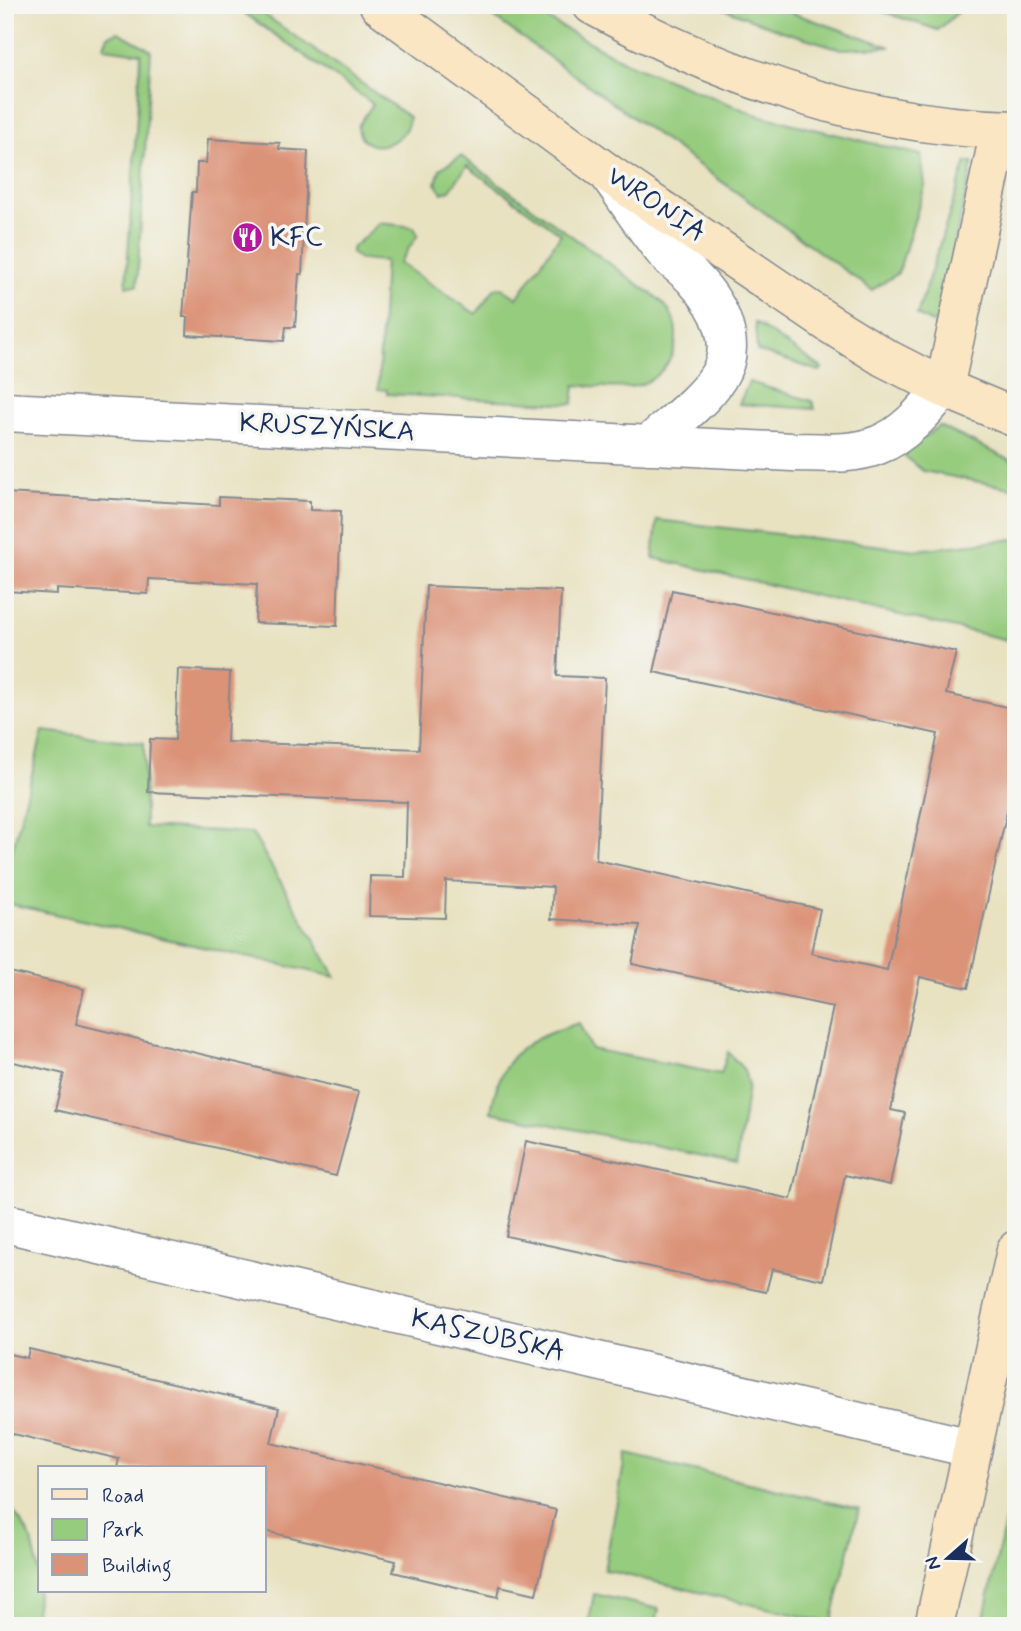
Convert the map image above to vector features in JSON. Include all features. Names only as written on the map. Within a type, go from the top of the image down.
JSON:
[{"type":"main road","name":"WRONIA","points":[[379,5],[609,174],[830,324],[885,358],[944,388],[1016,418]]},
{"type":"main road","points":[[592,5],[686,51],[787,92],[878,115],[963,127],[1008,130],[944,388]]},
{"type":"main road","points":[[934,1626],[1016,1250]]},
{"type":"street","points":[[609,174],[665,253],[694,278],[710,298],[723,321],[727,336],[719,375],[709,388],[648,445]]},
{"type":"street","name":"KRUSZYŃSKA","points":[[5,412],[792,452],[844,452],[878,445],[917,420],[944,388]]},
{"type":"street","name":"KASZUBSKA","points":[[5,1223],[971,1448]]},
{"type":"green space","points":[[233,5],[251,5],[409,117],[407,127],[401,135],[384,145],[367,143],[358,126],[373,104]]},
{"type":"green space","points":[[477,5],[522,5],[627,63],[757,115],[921,155],[925,186],[898,273],[872,290]]},
{"type":"green space","points":[[715,5],[769,5],[891,47],[841,49],[779,30]]},
{"type":"green space","points":[[863,5],[966,5],[938,30]]},
{"type":"green space","points":[[118,32],[151,50],[137,286],[126,286],[141,53],[105,48],[108,36]]},
{"type":"green space","points":[[461,156],[662,302],[673,318],[676,341],[668,362],[661,371],[642,384],[630,387],[575,385],[573,404],[387,394],[387,390],[378,389],[385,261],[359,259],[351,253],[353,247],[380,223],[414,227],[418,235],[399,263],[476,314],[495,288],[500,287],[517,298],[561,234],[467,166],[450,190],[442,193],[436,183],[440,169]]},
{"type":"green space","points":[[966,162],[973,162],[937,321],[932,323],[917,315]]},
{"type":"green space","points":[[755,323],[822,368],[820,371],[757,351]]},
{"type":"green space","points":[[749,382],[812,401],[815,409],[739,404]]},
{"type":"green space","points":[[939,426],[1016,463],[1016,489],[923,471],[904,456],[911,447]]},
{"type":"green space","points":[[657,520],[916,550],[1016,539],[1016,642],[653,558]]},
{"type":"green space","points":[[43,731],[144,743],[145,827],[252,833],[336,977],[5,903],[5,851],[12,852]]},
{"type":"green space","points":[[579,1023],[591,1049],[721,1074],[728,1052],[744,1070],[748,1085],[737,1163],[491,1112],[501,1076],[518,1052],[544,1036]]},
{"type":"green space","points":[[626,1454],[859,1509],[831,1623],[604,1570]]},
{"type":"green space","points":[[1016,1474],[1016,1626],[982,1626]]},
{"type":"green space","points":[[5,1500],[22,1523],[34,1547],[37,1593],[32,1626],[5,1626]]},
{"type":"green space","points":[[594,1594],[659,1609],[655,1626],[588,1626]]},
{"type":"building","name":"KFC","points":[[208,139],[280,143],[279,149],[308,151],[302,274],[299,274],[295,327],[286,327],[284,341],[187,335],[188,317],[183,317],[192,192],[196,192],[197,163],[206,163]]},
{"type":"building","points":[[5,493],[219,505],[219,497],[310,501],[310,510],[341,511],[337,626],[255,623],[257,584],[149,579],[148,594],[57,589],[57,594],[5,591]]},
{"type":"building","points":[[426,586],[561,591],[557,676],[605,678],[596,860],[820,909],[811,953],[887,970],[938,734],[654,672],[672,590],[956,652],[946,694],[1016,709],[1016,771],[968,988],[920,977],[891,1110],[905,1113],[890,1185],[845,1175],[823,1280],[772,1269],[766,1292],[506,1236],[526,1141],[791,1199],[833,1007],[632,964],[640,925],[551,919],[553,887],[446,881],[445,918],[369,916],[370,876],[405,877],[407,802],[148,792],[150,739],[175,740],[178,669],[230,672],[227,742],[419,749]]},
{"type":"building","points":[[5,971],[84,989],[76,1024],[359,1092],[336,1176],[55,1110],[64,1074],[5,1060]]},
{"type":"building","points":[[29,1349],[279,1408],[271,1443],[556,1510],[536,1594],[500,1586],[498,1597],[393,1572],[396,1561],[266,1531],[266,1466],[117,1466],[119,1459],[5,1432],[5,1353],[27,1358]]},
{"type":"place","name":"KFC","points":[[247,238]]}]
